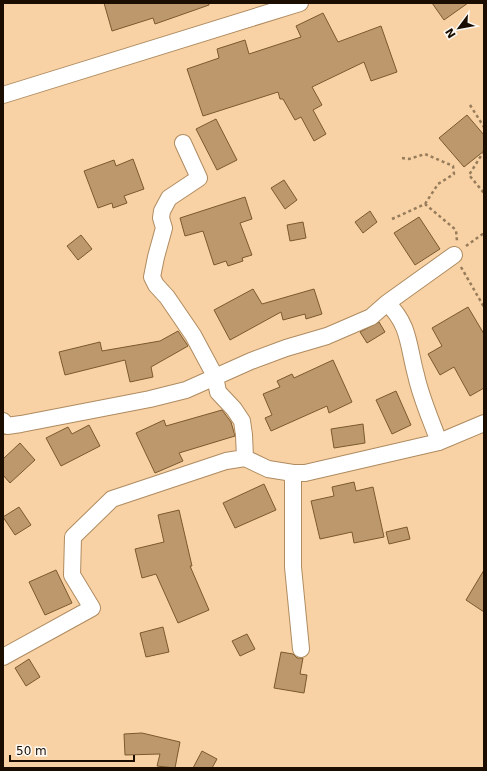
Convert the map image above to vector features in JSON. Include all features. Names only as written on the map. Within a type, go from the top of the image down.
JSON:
[{"type":"street","points":[[3,95],[300,3]]},
{"type":"street","points":[[183,143],[199,178],[169,198],[162,211],[161,218],[164,228],[152,277],[156,285],[167,297],[193,334],[215,376],[218,392],[234,409],[242,421],[245,458]]},
{"type":"street","points":[[3,421],[7,426],[21,424],[150,399],[186,390],[251,360],[327,336],[371,316],[454,255]]},
{"type":"street","points":[[387,303],[404,324],[418,383],[439,442]]},
{"type":"street","points":[[3,657],[92,608],[72,575],[73,537],[112,499],[226,461],[245,458],[268,469],[293,473],[305,473],[439,442],[484,423]]},
{"type":"street","points":[[293,473],[293,567],[301,649]]},
{"type":"path","points":[[470,105],[484,127]]},
{"type":"path","points":[[484,151],[469,175],[484,193]]},
{"type":"path","points":[[392,219],[425,204],[438,184],[454,174],[453,166],[425,154],[409,159],[402,158]]},
{"type":"path","points":[[425,204],[456,230],[458,241],[454,255],[484,307]]},
{"type":"path","points":[[454,255],[484,233]]},
{"type":"building","points":[[104,3],[209,3],[209,5],[155,24],[153,18],[112,31]]},
{"type":"building","points":[[432,3],[468,3],[444,20]]},
{"type":"building","points":[[323,13],[338,42],[381,26],[397,72],[371,81],[364,62],[312,87],[322,105],[313,110],[326,134],[314,141],[301,117],[295,120],[283,99],[280,99],[278,92],[203,116],[187,69],[219,58],[217,49],[245,40],[249,54],[301,37],[296,26]]},
{"type":"building","points":[[467,115],[484,135],[484,151],[464,167],[439,138]]},
{"type":"building","points":[[216,119],[237,160],[217,170],[196,129]]},
{"type":"building","points":[[133,159],[144,189],[124,196],[127,203],[113,208],[112,203],[98,208],[84,171],[114,160],[116,166]]},
{"type":"building","points":[[284,180],[297,200],[285,209],[271,188]]},
{"type":"building","points":[[245,197],[252,219],[240,223],[252,255],[242,258],[243,261],[228,266],[226,261],[214,265],[203,231],[185,236],[180,218]]},
{"type":"building","points":[[370,211],[377,222],[363,233],[355,222]]},
{"type":"building","points":[[419,217],[440,249],[415,265],[394,233]]},
{"type":"building","points":[[303,222],[306,238],[290,241],[287,225]]},
{"type":"building","points":[[81,235],[92,249],[78,260],[67,246]]},
{"type":"building","points":[[253,289],[262,304],[314,289],[322,314],[306,319],[305,314],[283,320],[281,312],[230,340],[214,310]]},
{"type":"building","points":[[468,307],[484,334],[484,388],[470,396],[454,367],[440,375],[428,354],[442,346],[432,328]]},
{"type":"building","points":[[379,322],[385,332],[367,343],[360,332]]},
{"type":"building","points":[[178,331],[188,346],[151,367],[153,377],[130,382],[125,360],[65,375],[59,352],[100,342],[102,351],[160,341]]},
{"type":"building","points":[[333,360],[352,402],[329,413],[327,406],[271,431],[265,418],[272,415],[263,394],[280,387],[277,381],[292,374],[294,378]]},
{"type":"building","points":[[396,391],[411,425],[392,434],[376,400]]},
{"type":"building","points":[[222,410],[231,422],[235,436],[179,453],[183,461],[155,473],[136,433],[164,420],[166,426]]},
{"type":"building","points":[[363,424],[365,443],[334,448],[331,429]]},
{"type":"building","points":[[89,425],[100,446],[61,466],[46,438],[68,427],[72,434]]},
{"type":"building","points":[[20,443],[35,460],[10,483],[3,475],[3,459]]},
{"type":"building","points":[[354,482],[356,491],[373,487],[384,537],[354,543],[352,532],[320,539],[311,501],[334,496],[332,487]]},
{"type":"building","points":[[264,484],[276,510],[235,528],[223,503]]},
{"type":"building","points":[[19,507],[31,525],[15,535],[3,517]]},
{"type":"building","points":[[179,510],[192,566],[190,566],[209,610],[178,623],[156,574],[142,578],[135,549],[164,542],[158,515]]},
{"type":"building","points":[[407,527],[410,539],[389,544],[386,532]]},
{"type":"building","points":[[56,570],[72,603],[45,615],[29,582]]},
{"type":"building","points":[[484,570],[484,612],[466,600]]},
{"type":"building","points":[[163,627],[169,652],[146,657],[140,633]]},
{"type":"building","points":[[247,634],[255,649],[240,656],[232,641]]},
{"type":"building","points":[[281,652],[293,654],[297,658],[303,658],[300,674],[307,675],[304,693],[274,688]]},
{"type":"building","points":[[29,659],[40,677],[26,686],[15,668]]},
{"type":"building","points":[[142,733],[180,742],[175,768],[157,766],[160,754],[125,755],[124,734]]},
{"type":"building","points":[[202,751],[217,759],[212,768],[193,768]]}]
